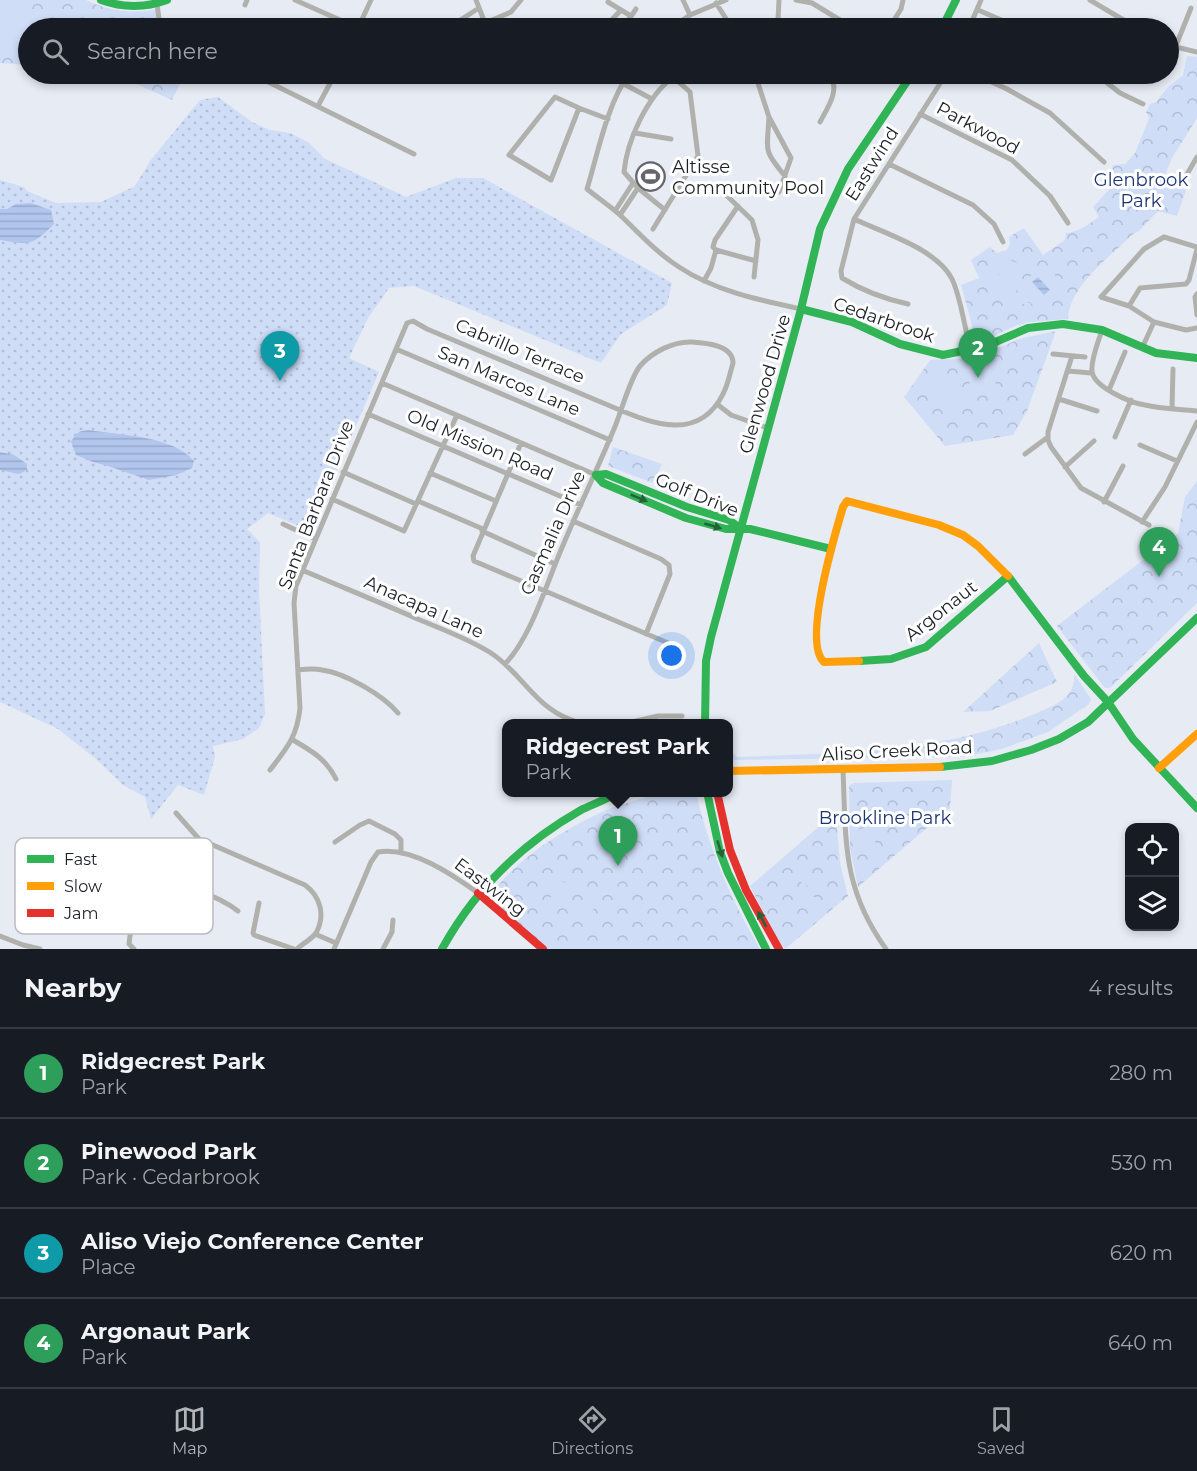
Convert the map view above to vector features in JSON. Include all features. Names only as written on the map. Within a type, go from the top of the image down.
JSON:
[{"type":"main road","points":[[102,0],[107,3],[140,6],[167,0]]},
{"type":"main road","points":[[947,18],[956,0]]},
{"type":"main road","name":"Glenwood Drive","points":[[705,719],[708,653],[716,614],[801,309],[820,229],[848,169],[905,84]]},
{"type":"main road","name":"Cedarbrook","points":[[801,309],[852,322],[900,344],[943,355],[970,351],[1027,328],[1071,324],[1102,330],[1142,348],[1171,356],[1197,358]]},
{"type":"main road","name":"Golf Drive","points":[[596,475],[603,483],[686,518],[726,529],[741,529]]},
{"type":"main road","name":"Argonaut","points":[[1008,576],[926,647],[912,655],[876,661],[825,662],[820,658],[818,619],[821,592],[831,549],[843,507],[847,501],[939,525],[960,534],[978,546],[1008,576],[1084,676],[1108,702],[1133,739],[1197,808]]},
{"type":"main road","points":[[741,529],[831,549]]},
{"type":"main road","name":"Aliso Creek Road","points":[[733,771],[843,770],[898,766],[951,767],[1012,756],[1059,739],[1088,722],[1197,618]]},
{"type":"main road","points":[[1159,768],[1197,734]]},
{"type":"main road","points":[[442,949],[461,916],[478,893],[522,848],[579,811],[608,797]]},
{"type":"main road","points":[[708,797],[720,852],[728,873],[766,949]]},
{"type":"main road","points":[[718,797],[726,833],[739,873],[779,949]]},
{"type":"main road","name":"Eastwing","points":[[478,893],[543,949]]},
{"type":"street","points":[[295,0],[336,18]]},
{"type":"street","points":[[363,18],[371,0]]},
{"type":"street","points":[[476,0],[483,18]]},
{"type":"street","points":[[497,18],[511,12],[521,0]]},
{"type":"street","points":[[683,0],[690,15]]},
{"type":"street","points":[[686,18],[726,0]]},
{"type":"street","points":[[778,18],[779,0]]},
{"type":"street","points":[[796,0],[813,2],[838,18]]},
{"type":"street","points":[[895,18],[903,0]]},
{"type":"street","points":[[974,18],[981,0]]},
{"type":"street","points":[[1090,0],[1120,18]]},
{"type":"street","points":[[608,2],[631,16],[636,9]]},
{"type":"street","points":[[716,3],[726,18]]},
{"type":"street","points":[[157,4],[159,18]]},
{"type":"street","points":[[464,18],[479,8]]},
{"type":"street","points":[[1179,38],[1191,8]]},
{"type":"street","points":[[613,18],[621,10]]},
{"type":"street","points":[[978,10],[997,18]]},
{"type":"street","points":[[1179,49],[1197,52]]},
{"type":"street","points":[[273,84],[414,154]]},
{"type":"street","points":[[318,106],[330,84]]},
{"type":"street","points":[[579,108],[551,180],[509,155],[554,98],[608,119],[622,84]]},
{"type":"street","points":[[624,84],[651,99]]},
{"type":"street","points":[[665,84],[651,99],[643,114],[624,172],[638,188],[665,210]]},
{"type":"street","points":[[653,229],[698,156],[690,92],[682,84]]},
{"type":"street","points":[[758,84],[769,117],[791,158],[779,192]]},
{"type":"street","points":[[820,122],[835,94],[835,84]]},
{"type":"street","name":"Eastwind","points":[[908,304],[887,299],[842,278],[841,271],[854,219],[940,84]]},
{"type":"street","points":[[996,84],[1050,113],[1104,162]]},
{"type":"street","points":[[1109,84],[1120,93],[1143,104]]},
{"type":"street","name":"Parkwood","points":[[921,114],[1012,160],[1050,196],[1068,223]]},
{"type":"street","points":[[769,117],[767,152],[785,176]]},
{"type":"street","name":"Cedarbrook","points":[[608,119],[587,189],[615,211],[648,244],[679,267],[704,281],[729,291],[801,309]]},
{"type":"street","points":[[635,133],[671,139]]},
{"type":"street","points":[[1183,181],[1197,157]]},
{"type":"street","points":[[889,164],[973,205],[994,224],[1003,242]]},
{"type":"street","points":[[1188,172],[1197,173]]},
{"type":"street","points":[[615,211],[633,183]]},
{"type":"street","points":[[620,216],[638,188]]},
{"type":"street","points":[[723,192],[752,220],[758,240],[754,277]]},
{"type":"street","points":[[704,281],[711,268],[716,250],[713,247],[715,240],[738,206]]},
{"type":"street","points":[[854,219],[923,251],[941,263],[952,279],[970,351]]},
{"type":"street","points":[[1130,306],[1140,288],[1186,284],[1189,280],[1197,248],[1164,237],[1144,249],[1101,297],[1130,306],[1154,322],[1186,330],[1197,328]]},
{"type":"street","points":[[716,250],[756,261]]},
{"type":"street","points":[[1197,294],[1195,297],[1197,315]]},
{"type":"street","name":"Cabrillo Terrace","points":[[406,323],[413,321],[622,411]]},
{"type":"street","points":[[1142,348],[1154,322]]},
{"type":"street","name":"Santa Barbara Drive","points":[[270,770],[293,740],[298,723],[300,708],[294,603],[296,586],[406,323]]},
{"type":"street","points":[[1102,330],[1092,360],[1091,373],[1098,384],[1145,405],[1197,411]]},
{"type":"street","points":[[684,342],[715,346],[731,355],[733,364],[724,392],[717,404],[702,417],[681,426],[655,424],[622,411],[633,377],[639,368],[665,349],[684,342]]},
{"type":"street","name":"San Marcos Lane","points":[[396,349],[610,440]]},
{"type":"street","points":[[1109,390],[1125,352]]},
{"type":"street","points":[[1053,354],[1085,357]]},
{"type":"street","points":[[1072,356],[1048,437],[1051,447],[1081,488],[1149,525]]},
{"type":"street","points":[[1172,408],[1173,369]]},
{"type":"street","points":[[1068,371],[1091,373]]},
{"type":"street","name":"Golf Drive","points":[[382,383],[596,475]]},
{"type":"street","points":[[1059,399],[1096,411]]},
{"type":"street","points":[[1115,437],[1131,400]]},
{"type":"street","points":[[717,404],[731,415],[768,428]]},
{"type":"street","name":"Casmalia Drive","points":[[505,664],[520,644],[580,505],[596,475],[622,411]]},
{"type":"street","name":"Old Mission Road","points":[[368,414],[580,505]]},
{"type":"street","points":[[332,499],[404,531],[457,415]]},
{"type":"street","points":[[1142,522],[1165,487],[1197,422]]},
{"type":"street","points":[[1024,454],[1048,437]]},
{"type":"street","points":[[1065,467],[1094,441]]},
{"type":"street","points":[[521,443],[473,556],[476,562],[680,648]]},
{"type":"street","points":[[1140,445],[1177,461]]},
{"type":"street","points":[[1104,502],[1123,466]]},
{"type":"street","points":[[343,472],[483,530],[555,564]]},
{"type":"street","points":[[430,473],[496,501]]},
{"type":"street","points":[[573,521],[661,559],[669,565],[670,574],[646,634]]},
{"type":"street","points":[[283,524],[315,538]]},
{"type":"street","name":"Anacapa Lane","points":[[302,570],[464,638],[505,664],[549,709],[571,719]]},
{"type":"street","points":[[298,670],[322,670],[337,674],[387,700],[398,713]]},
{"type":"street","points":[[643,719],[658,716],[682,716]]},
{"type":"street","points":[[293,740],[324,761],[336,779]]},
{"type":"street","points":[[843,770],[845,836],[851,879],[868,923],[886,949]]},
{"type":"street","points":[[176,813],[198,838]]},
{"type":"street","points":[[335,842],[369,821],[395,834],[401,840],[400,853]]},
{"type":"street","points":[[213,845],[304,885],[314,892],[320,903],[320,919],[315,934],[296,949],[254,935],[259,903]]},
{"type":"street","name":"Eastwing","points":[[335,946],[371,862],[378,852],[400,853],[450,873],[478,893]]},
{"type":"street","points":[[213,896],[238,911]]},
{"type":"street","points":[[383,949],[392,932],[393,920]]},
{"type":"street","points":[[130,934],[129,944],[134,949]]},
{"type":"street","points":[[315,934],[335,946]]},
{"type":"street","points":[[0,936],[40,949]]},
{"type":"green space","points":[[0,0],[86,0],[120,10],[139,12],[156,9],[159,18],[18,18],[18,64],[0,63]]},
{"type":"green space","points":[[0,0],[29,0],[24,10],[16,15],[29,18],[18,18],[18,42],[0,37]]},
{"type":"green space","name":"Glenbrook Park","points":[[1187,56],[1197,57],[1197,118],[1172,158],[1164,177],[1166,182],[1186,190],[1177,216],[1158,211],[1103,262],[1075,295],[1068,319],[1030,322],[1015,326],[980,342],[976,340],[961,285],[979,278],[971,260],[990,247],[997,253],[1007,250],[1010,244],[1009,237],[1024,228],[1043,255],[1065,240],[1066,233],[1079,230],[1099,217],[1093,207],[1115,183],[1110,172],[1113,165],[1125,164],[1135,153],[1148,121],[1149,117],[1146,112],[1150,104],[1156,102],[1172,84],[1179,84],[1179,78],[1183,75]]},
{"type":"green space","points":[[136,84],[180,84],[172,100]]},
{"type":"green space","points":[[218,97],[252,122],[270,130],[290,133],[308,142],[325,159],[406,197],[456,178],[483,178],[672,283],[667,305],[621,334],[601,363],[414,286],[389,288],[368,318],[349,358],[379,372],[311,531],[268,513],[247,529],[260,542],[259,590],[265,714],[259,728],[243,739],[213,746],[215,757],[204,795],[178,785],[151,819],[145,797],[123,785],[96,759],[58,729],[0,702],[0,180],[24,187],[27,191],[56,203],[101,202],[135,186],[150,161],[200,100]]},
{"type":"green space","points":[[995,256],[1018,263],[1016,275],[1013,277],[991,270],[989,266]]},
{"type":"green space","points":[[1042,268],[1055,274],[1054,282],[1057,285],[1053,291],[1053,299],[1045,308],[1034,307],[1030,302],[1027,302],[1025,306],[1020,300],[1023,298],[1021,287],[1024,283],[1027,286],[1031,275]]},
{"type":"green space","points":[[992,274],[1017,280],[1019,283],[1016,292],[1012,294],[990,286]]},
{"type":"green space","points":[[1056,331],[1027,411],[1013,435],[945,446],[904,397],[930,360],[975,358],[1019,339]]},
{"type":"green space","points":[[992,365],[996,378],[995,388],[987,394],[973,398],[967,373]]},
{"type":"green space","points":[[957,373],[965,401],[948,406],[939,405],[930,380]]},
{"type":"green space","points":[[613,447],[662,464],[653,483],[608,466]]},
{"type":"green space","points":[[1197,481],[1197,603],[1110,688],[1105,688],[1057,626],[1143,560],[1159,554],[1178,533],[1185,497]]},
{"type":"green space","points":[[1039,643],[1057,682],[990,711],[963,712]]},
{"type":"green space","points":[[1074,674],[1091,699],[1089,704],[1048,732],[1002,749],[961,757],[733,760],[733,754],[737,757],[849,752],[887,749],[961,737],[997,728],[1055,705],[1067,696],[1074,683]]},
{"type":"green space","name":"Brookline Park","points":[[952,780],[950,808],[858,887],[850,848],[849,786],[854,783]]},
{"type":"green space","points":[[648,797],[697,797],[707,834],[722,874],[760,949],[545,949],[490,904],[489,897],[500,884],[539,848],[585,821]]},
{"type":"green space","name":"Brookline Park","points":[[823,823],[837,827],[840,863],[848,896],[785,949],[750,886]]},
{"type":"green space","points":[[872,826],[877,850],[861,854],[856,830]]},
{"type":"green space","points":[[804,872],[820,882],[815,890],[799,881]]},
{"type":"green space","points":[[558,880],[575,886],[572,894],[555,888]]},
{"type":"green space","points":[[553,893],[570,900],[567,908],[549,901]]},
{"type":"green space","points":[[807,893],[823,902],[818,911],[802,902]]},
{"type":"green space","points":[[587,894],[598,898],[590,918],[579,914]]},
{"type":"shaded area","points":[[31,203],[51,210],[54,224],[30,242],[0,240],[0,209],[7,209],[16,204]]},
{"type":"shaded area","points":[[1038,277],[1050,290],[1044,295],[1032,282]]},
{"type":"shaded area","points":[[281,335],[299,342],[294,354],[276,345]]},
{"type":"shaded area","points":[[89,430],[145,438],[173,446],[194,461],[192,468],[176,475],[149,480],[93,462],[76,455],[71,442],[78,433]]},
{"type":"shaded area","points":[[0,452],[14,455],[27,464],[27,470],[19,474],[0,470]]},
{"type":"traffic: fast","points":[[101,0],[134,6],[167,0]]},
{"type":"traffic: fast","points":[[947,18],[956,0]]},
{"type":"traffic: fast","points":[[705,719],[706,661],[711,637],[801,309],[820,229],[848,169],[905,84]]},
{"type":"traffic: fast","points":[[801,309],[852,322],[900,344],[943,355],[986,346],[1028,328],[1063,324],[1102,330],[1156,353],[1197,358]]},
{"type":"traffic: fast","points":[[596,475],[606,474],[687,507],[729,520],[741,529]]},
{"type":"traffic: fast","points":[[596,475],[603,483],[686,518],[726,529],[750,529],[831,549]]},
{"type":"traffic: fast","points":[[859,661],[891,659],[926,647],[1008,576],[1084,676],[1108,702],[1133,739],[1197,808]]},
{"type":"traffic: fast","points":[[940,767],[992,761],[1059,739],[1088,722],[1197,618]]},
{"type":"traffic: fast","points":[[442,949],[469,907],[519,853],[559,823],[609,797]]},
{"type":"traffic: fast","points":[[708,797],[720,852],[728,873],[766,949]]},
{"type":"traffic: slow","points":[[859,661],[824,662],[818,651],[818,612],[822,588],[843,507],[847,501],[939,525],[963,535],[978,546],[1008,576]]},
{"type":"traffic: slow","points":[[1159,768],[1197,734]]},
{"type":"traffic: slow","points":[[733,771],[940,767]]},
{"type":"traffic: jam","points":[[718,797],[730,850],[746,890],[779,949]]},
{"type":"traffic: jam","points":[[478,893],[543,949]]},
{"type":"place","name":"Altisse Community Pool","points":[[651,177]]},
{"type":"place","name":"Pinewood Park","points":[[978,378]]},
{"type":"place","name":"Aliso Viejo Conference Center","points":[[280,381]]},
{"type":"place","name":"Argonaut Park","points":[[1159,577]]},
{"type":"place","name":"Ridgecrest Park","points":[[618,866]]}]
